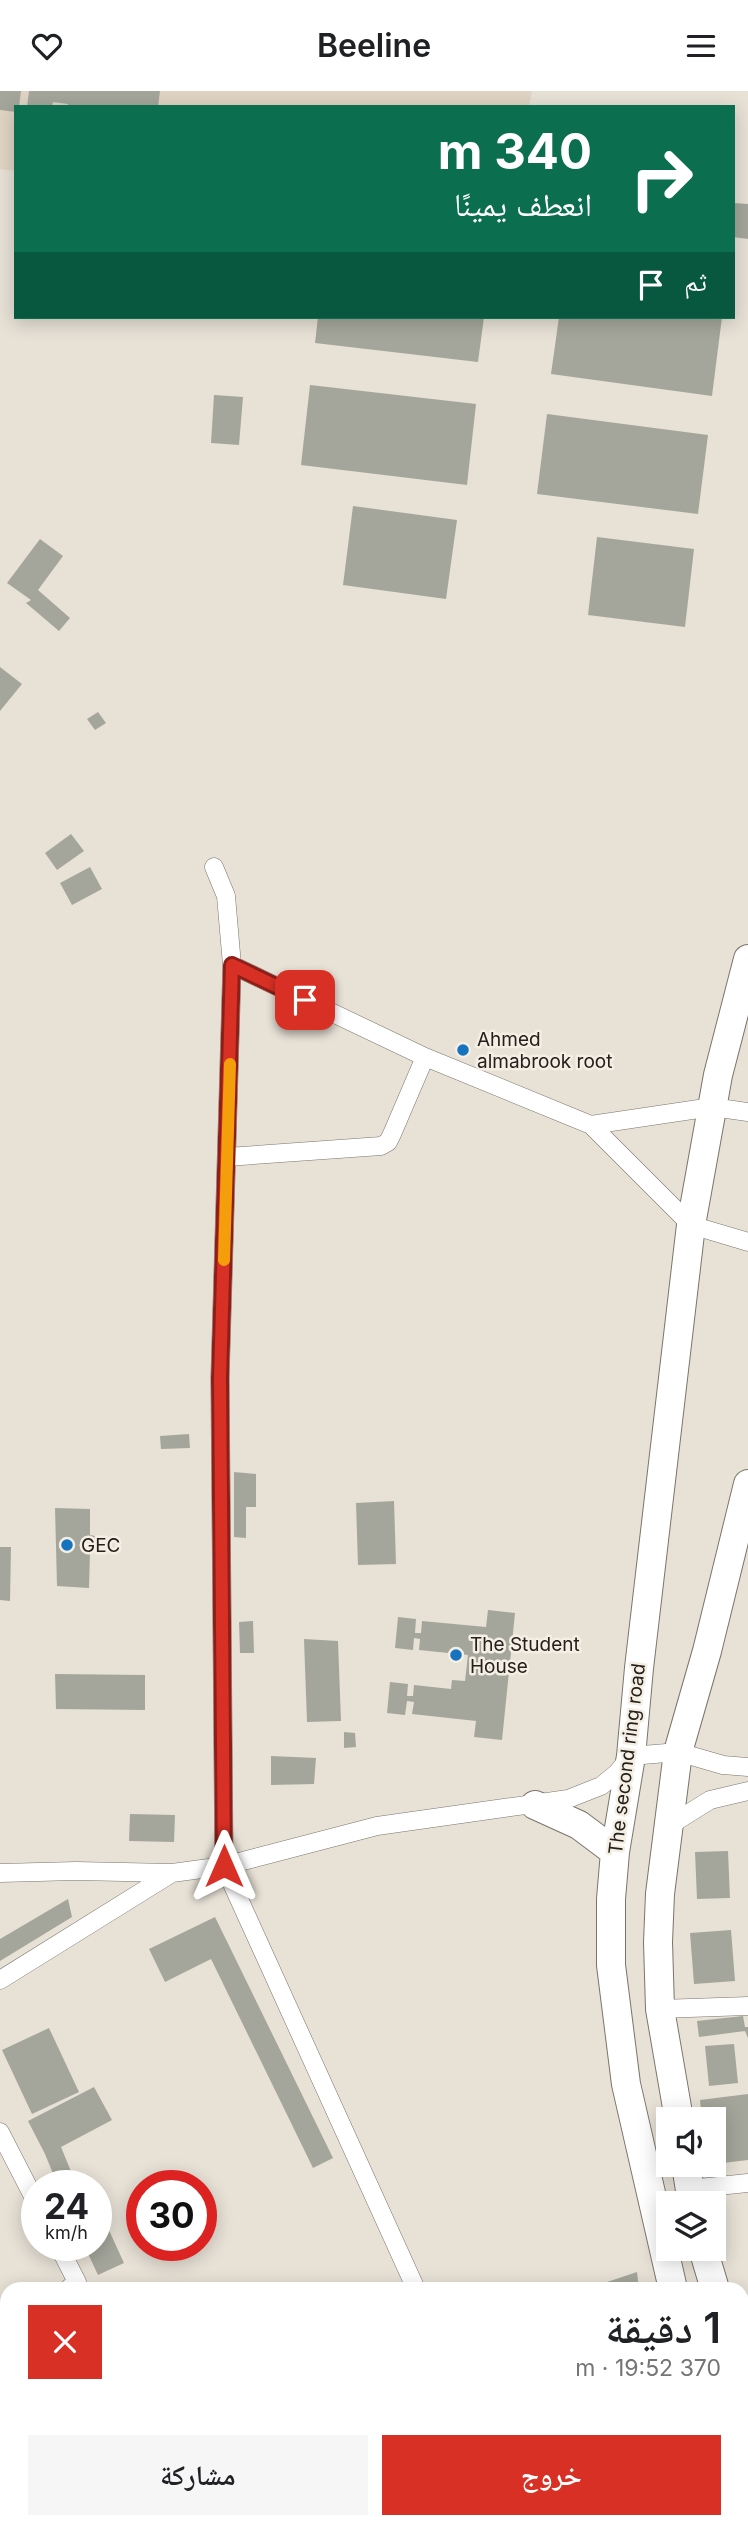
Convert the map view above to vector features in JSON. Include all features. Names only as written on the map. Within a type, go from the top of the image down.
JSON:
[{"type":"main road","points":[[712,1107],[748,959]]},
{"type":"main road","name":"The second ring road","points":[[671,2282],[626,2084],[611,1965],[611,1899],[615,1852],[631,1756],[691,1226],[712,1107]]},
{"type":"main road","points":[[677,2107],[660,2009],[657,1942],[659,1906],[678,1752],[707,1651],[748,1484]]},
{"type":"main road","points":[[535,1805],[579,1825],[615,1852]]},
{"type":"main road","points":[[707,2261],[713,2282]]},
{"type":"street","points":[[214,867],[226,896],[232,965],[220,1378],[224,1866],[413,2282]]},
{"type":"street","points":[[232,965],[425,1057],[591,1125],[691,1226],[748,1242]]},
{"type":"street","points":[[227,1157],[362,1149],[388,1142],[425,1057]]},
{"type":"street","points":[[591,1125],[712,1107],[748,1112]]},
{"type":"street","points":[[0,1873],[172,1873],[224,1866],[377,1826],[568,1799],[601,1786],[617,1773],[631,1756],[678,1752],[723,1765],[748,1767]]},
{"type":"street","points":[[670,1825],[710,1800],[748,1791]]},
{"type":"street","points":[[0,1980],[172,1873]]},
{"type":"street","points":[[660,2009],[748,2006]]},
{"type":"street","points":[[0,2132],[21,2173]]},
{"type":"street","points":[[689,2186],[748,2183]]},
{"type":"street","points":[[65,2261],[74,2282]]},
{"type":"shaded area","points":[[0,91],[532,91],[529,105],[14,105],[14,171],[0,169]]},
{"type":"building","points":[[0,91],[21,91],[19,105],[14,105],[14,112],[0,110]]},
{"type":"building","points":[[29,91],[160,91],[158,105],[68,105],[53,102],[52,105],[27,105]]},
{"type":"building","points":[[735,203],[748,204],[748,239],[735,237]]},
{"type":"building","points":[[318,319],[484,319],[478,362],[315,343]]},
{"type":"building","points":[[559,319],[722,319],[712,396],[551,374]]},
{"type":"building","points":[[310,385],[476,404],[467,485],[301,465]]},
{"type":"building","points":[[214,395],[243,397],[239,445],[211,443]]},
{"type":"building","points":[[547,414],[708,435],[698,514],[537,494]]},
{"type":"building","points":[[353,506],[457,520],[446,599],[343,585]]},
{"type":"building","points":[[597,537],[694,549],[685,627],[588,615]]},
{"type":"building","points":[[40,539],[63,556],[38,590],[70,618],[59,631],[26,603],[31,600],[7,583]]},
{"type":"building","points":[[0,667],[22,684],[0,711]]},
{"type":"building","points":[[98,712],[106,723],[95,730],[87,719]]},
{"type":"building","points":[[71,834],[84,851],[57,870],[45,853]]},
{"type":"building","points":[[90,867],[102,889],[72,905],[60,883]]},
{"type":"building","points":[[189,1434],[190,1448],[161,1449],[160,1436]]},
{"type":"building","points":[[234,1472],[256,1474],[256,1507],[246,1507],[246,1538],[234,1537]]},
{"type":"building","points":[[394,1501],[396,1564],[358,1565],[356,1503]]},
{"type":"building","points":[[55,1508],[90,1509],[90,1535],[95,1536],[95,1551],[90,1551],[89,1588],[57,1586]]},
{"type":"building","points":[[0,1547],[11,1547],[10,1601],[0,1600]]},
{"type":"building","points":[[488,1610],[515,1613],[502,1740],[474,1737],[476,1721],[412,1714],[414,1702],[407,1701],[405,1715],[387,1713],[390,1682],[408,1684],[407,1696],[413,1696],[414,1685],[451,1689],[452,1680],[465,1681],[468,1655],[419,1650],[420,1639],[414,1638],[413,1650],[395,1648],[398,1617],[416,1619],[415,1633],[421,1633],[422,1621],[486,1627]]},
{"type":"building","points":[[253,1621],[254,1653],[240,1653],[239,1622]]},
{"type":"building","points":[[304,1639],[338,1641],[341,1721],[307,1722]]},
{"type":"building","points":[[55,1674],[145,1675],[145,1710],[56,1709]]},
{"type":"building","points":[[344,1732],[355,1733],[356,1747],[344,1748]]},
{"type":"building","points":[[271,1756],[316,1758],[314,1784],[271,1785]]},
{"type":"building","points":[[130,1814],[175,1815],[174,1842],[129,1841]]},
{"type":"building","points":[[728,1851],[730,1898],[697,1899],[695,1852]]},
{"type":"building","points":[[68,1899],[72,1917],[0,1961],[0,1939]]},
{"type":"building","points":[[215,1917],[333,2158],[313,2168],[211,1959],[165,1982],[149,1949]]},
{"type":"building","points":[[731,1930],[735,1981],[694,1984],[690,1933]]},
{"type":"building","points":[[743,2016],[745,2027],[748,2027],[748,2038],[745,2031],[699,2037],[697,2021]]},
{"type":"building","points":[[49,2028],[79,2092],[32,2114],[2,2050]]},
{"type":"building","points":[[734,2044],[738,2083],[709,2086],[705,2046]]},
{"type":"building","points":[[94,2087],[112,2120],[61,2147],[70,2170],[52,2170],[28,2121]]},
{"type":"building","points":[[748,2094],[748,2160],[726,2163],[726,2107],[701,2107],[700,2100]]},
{"type":"building","points":[[112,2237],[124,2263],[98,2275],[91,2261],[112,2261]]},
{"type":"building","points":[[637,2272],[638,2282],[607,2282]]},
{"type":"slow traffic","points":[[224,1260],[230,1064]]},
{"type":"place","name":"Ahmed almabrook root","points":[[463,1050]]},
{"type":"place","name":"GEC","points":[[67,1545]]},
{"type":"place","name":"The Student House","points":[[456,1655]]},
{"type":"route","points":[[224,1866],[220,1378],[232,965],[305,1000]]}]
